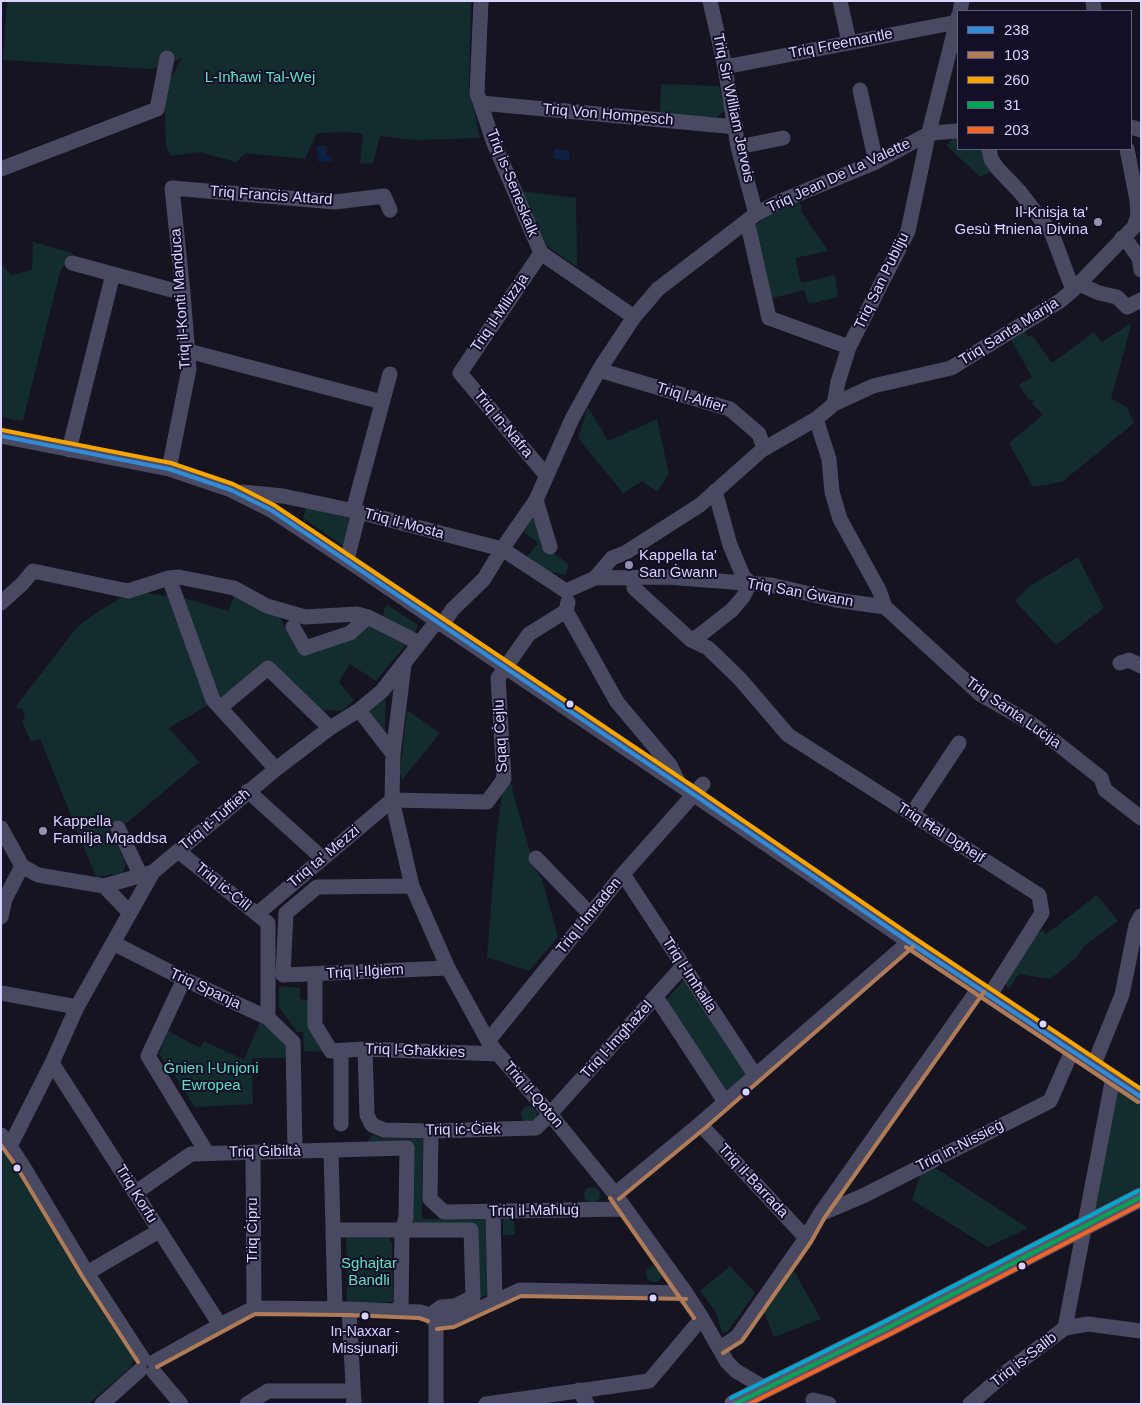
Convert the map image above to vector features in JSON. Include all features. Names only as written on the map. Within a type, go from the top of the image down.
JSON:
[{"type":"main road","points":[[734,1404],[889,1327],[1141,1197]]},
{"type":"street","name":"Triq is-Seneskalk","points":[[481,1],[477,93],[493,141],[541,252],[634,317]]},
{"type":"street","name":"Triq Sir William Jervois","points":[[710,1],[725,67],[769,318],[849,347]]},
{"type":"street","points":[[840,1],[849,42]]},
{"type":"street","name":"Triq Freemantle","points":[[725,67],[849,42],[957,17]]},
{"type":"street","name":"Triq San Publiju","points":[[834,404],[838,382],[849,347],[908,231],[957,21]]},
{"type":"street","points":[[1,169],[157,109],[167,58]]},
{"type":"street","points":[[860,90],[876,162]]},
{"type":"street","name":"Triq Von Hompesch","points":[[481,103],[736,127]]},
{"type":"street","points":[[930,133],[957,131]]},
{"type":"street","name":"Triq Jean De La Valette","points":[[440,623],[484,579],[536,500],[572,419],[599,370],[634,317],[658,289],[751,218],[781,201],[876,162],[930,133]]},
{"type":"street","points":[[738,147],[783,138]]},
{"type":"street","points":[[989,150],[991,159],[998,169],[1044,221],[1052,234],[1076,287],[1117,297],[1127,307],[1141,300]]},
{"type":"street","name":"Triq Santa Marija","points":[[834,404],[873,386],[951,368],[1060,301],[1134,227],[1138,215],[1139,201],[1128,150]]},
{"type":"street","name":"Triq Francis Attard","points":[[172,188],[334,202],[384,196],[390,210]]},
{"type":"street","name":"Triq il-Konti Manduca","points":[[169,469],[189,369],[172,188]]},
{"type":"street","points":[[1122,238],[1139,258],[1141,270]]},
{"type":"street","name":"Triq il-Milizzja","points":[[460,374],[541,252]]},
{"type":"street","points":[[72,263],[183,293]]},
{"type":"street","points":[[70,450],[113,274]]},
{"type":"street","points":[[188,351],[382,402]]},
{"type":"street","name":"Triq l-Alfier","points":[[599,370],[730,409],[759,434],[763,446],[762,450]]},
{"type":"street","points":[[347,560],[356,511],[390,374]]},
{"type":"street","name":"Triq in-Nafra","points":[[460,374],[546,475]]},
{"type":"street","points":[[505,667],[529,634],[566,611],[568,605],[566,591],[595,578],[612,558],[625,553],[700,505],[762,450],[816,419],[834,404]]},
{"type":"street","points":[[816,419],[829,459],[832,492],[840,519],[866,564],[885,607]]},
{"type":"street","points":[[1,436],[169,469],[230,490],[271,510],[680,785],[698,789],[909,942],[1141,1097]]},
{"type":"street","name":"Triq il-Mosta","points":[[230,490],[283,496],[356,511],[502,549],[566,591]]},
{"type":"street","points":[[691,640],[732,610],[743,597],[750,583],[743,576],[730,545],[715,491]]},
{"type":"street","points":[[536,500],[550,547]]},
{"type":"street","points":[[1,603],[33,571],[128,592],[169,578],[179,577],[234,588],[268,606],[306,617],[357,614],[368,617],[419,643]]},
{"type":"street","name":"Triq San Ġwann","points":[[595,578],[667,577],[771,585],[836,600],[885,607]]},
{"type":"street","points":[[169,578],[213,700],[222,707],[276,769]]},
{"type":"street","name":"Triq Ħal Dgħejf","points":[[634,578],[634,588],[691,640],[708,648],[740,679],[788,735],[1039,895],[1042,913],[820,1214],[806,1238],[738,1337],[720,1348]]},
{"type":"street","name":"Triq Santa Luċija","points":[[885,607],[980,694],[1029,722],[1044,733],[1101,778],[1106,790],[1141,818]]},
{"type":"street","points":[[566,611],[617,702],[670,765],[680,785]]},
{"type":"street","points":[[293,627],[305,648],[350,633],[368,617]]},
{"type":"street","name":"Triq it-Tuffieħ","points":[[6,1141],[52,1063],[77,1007],[130,912],[147,874],[178,851],[276,769],[330,728],[359,710],[382,691],[404,665],[419,643],[440,623]]},
{"type":"street","points":[[1120,663],[1129,660],[1141,666]]},
{"type":"street","name":"Triq il-Qoton","points":[[404,665],[393,754],[392,800],[412,886],[448,968],[488,1041],[615,1194],[686,1293],[727,1362],[736,1371],[764,1388]]},
{"type":"street","name":"Sqaq Ċejlu","points":[[392,800],[487,802],[504,779],[498,678],[505,667]]},
{"type":"street","points":[[222,707],[268,668],[330,728]]},
{"type":"street","points":[[359,710],[393,754]]},
{"type":"street","points":[[912,814],[959,743]]},
{"type":"street","name":"Triq l-Imraden","points":[[488,1041],[623,874],[698,789]]},
{"type":"street","points":[[248,791],[322,858]]},
{"type":"street","name":"Triq ta' Mezzi","points":[[263,918],[322,858],[392,800]]},
{"type":"street","points":[[1,828],[22,866],[38,875],[104,886],[147,874],[118,828]]},
{"type":"street","name":"Triq iċ-Ċilì","points":[[178,851],[263,918]]},
{"type":"street","points":[[536,858],[590,914]]},
{"type":"street","points":[[1,917],[5,899],[22,866]]},
{"type":"street","name":"Triq l-Imħalla","points":[[623,874],[755,1075]]},
{"type":"street","points":[[104,886],[130,912]]},
{"type":"street","name":"Triq l-Ilġiem","points":[[412,886],[317,887],[286,913],[283,975],[448,968]]},
{"type":"street","points":[[1094,1064],[1122,996],[1136,926],[1141,916]]},
{"type":"street","points":[[263,918],[268,1018]]},
{"type":"street","points":[[615,1194],[700,1124],[909,942]]},
{"type":"street","name":"Triq Spanja","points":[[113,943],[268,1018],[293,1042],[295,1150]]},
{"type":"street","name":"Triq l-Imgħażel","points":[[550,1114],[683,966]]},
{"type":"street","points":[[315,975],[315,1025],[336,1051],[341,1124]]},
{"type":"street","points":[[184,979],[148,1056],[207,1153]]},
{"type":"street","points":[[1,993],[77,1007]]},
{"type":"street","points":[[656,997],[725,1102]]},
{"type":"street","name":"Triq l-Għakkies","points":[[336,1051],[365,1049],[498,1054]]},
{"type":"street","name":"Triq iċ-Ċiek","points":[[365,1049],[367,1115],[372,1125],[384,1130],[431,1132],[536,1128],[550,1114]]},
{"type":"street","name":"Triq in-Nissieġ","points":[[820,1214],[863,1196],[1050,1101],[1072,1051]]},
{"type":"street","name":"Triq Korfu","points":[[52,1063],[220,1325]]},
{"type":"street","points":[[1065,1328],[1112,1078]]},
{"type":"street","name":"Triq il-Barrada","points":[[700,1124],[806,1238]]},
{"type":"street","name":"Triq il-Maħluġ","points":[[431,1132],[430,1199],[444,1212],[625,1209]]},
{"type":"street","points":[[6,1141],[87,1273],[148,1366],[181,1404]]},
{"type":"street","name":"Triq Ġibiltà","points":[[135,1193],[191,1154],[407,1148],[406,1217],[402,1231]]},
{"type":"street","points":[[247,1404],[268,1391],[353,1397],[334,1230],[331,1151]]},
{"type":"street","name":"Triq Ċipru","points":[[253,1152],[254,1308]]},
{"type":"street","points":[[493,1212],[495,1301]]},
{"type":"street","points":[[334,1230],[471,1230],[473,1297],[455,1306],[441,1307],[433,1319],[436,1404]]},
{"type":"street","points":[[87,1273],[159,1231]]},
{"type":"street","points":[[402,1231],[402,1311]]},
{"type":"street","points":[[108,1402],[148,1366],[254,1308],[420,1312],[433,1319],[452,1321],[520,1290],[686,1293]]},
{"type":"street","points":[[486,1404],[649,1381],[702,1318]]},
{"type":"street","name":"Triq is-Salib","points":[[970,1404],[1008,1370],[1065,1328],[1088,1324],[1141,1331]]},
{"type":"street","points":[[579,1390],[586,1404]]},
{"type":"street","points":[[813,1400],[829,1404]]},
{"type":"green space","name":"L-Inħawi Tal-Wej","points":[[7,1],[471,1],[469,87],[480,138],[414,140],[380,136],[373,163],[360,164],[363,134],[348,132],[317,133],[305,159],[246,153],[236,162],[199,152],[171,156],[166,146],[164,91],[182,58],[152,69],[3,60]]},
{"type":"green space","points":[[661,84],[719,86],[726,109],[717,117],[669,116],[660,112]]},
{"type":"green space","points":[[957,138],[957,150],[985,150],[991,172],[980,177],[947,146],[949,142]]},
{"type":"green space","points":[[521,191],[576,198],[577,267],[547,246]]},
{"type":"green space","points":[[796,200],[802,206],[801,211],[828,251],[795,258],[801,283],[835,275],[838,297],[809,304],[804,290],[769,299],[753,226]]},
{"type":"green space","points":[[33,242],[72,253],[60,272],[23,420],[16,420],[1,417],[1,264],[11,275],[32,270]]},
{"type":"green space","points":[[1132,322],[1111,399],[1127,407],[1134,423],[1062,482],[1033,487],[1009,443],[1043,415],[1032,403],[1034,401],[1028,399],[1019,385],[1032,377],[1009,336],[1023,328],[1028,337],[1032,335],[1052,363],[1094,332],[1102,342]]},
{"type":"green space","points":[[588,407],[608,441],[657,419],[669,474],[657,492],[642,481],[623,493],[578,438]]},
{"type":"green space","points":[[306,507],[354,519],[346,548],[303,518]]},
{"type":"green space","points":[[534,516],[544,545],[569,565],[565,575],[546,571],[526,558],[538,543],[524,532]]},
{"type":"green space","points":[[1078,557],[1104,608],[1056,645],[1015,601],[1030,586]]},
{"type":"green space","points":[[137,592],[168,596],[208,705],[169,728],[199,762],[123,826],[118,825],[110,829],[126,864],[123,873],[96,877],[40,739],[31,742],[22,721],[25,719],[22,708],[18,709],[16,706],[78,626],[119,599]]},
{"type":"green space","points":[[242,595],[279,613],[294,644],[371,622],[409,641],[376,681],[350,664],[339,682],[354,700],[342,711],[321,710],[267,661],[236,688],[219,698],[181,597],[228,611],[234,597]]},
{"type":"green space","points":[[386,604],[418,625],[414,636],[381,622]]},
{"type":"green space","points":[[386,691],[385,731],[367,708]]},
{"type":"green space","points":[[407,710],[440,733],[402,780],[400,772]]},
{"type":"green space","points":[[512,784],[535,868],[542,879],[558,937],[529,971],[487,957],[497,830],[503,785]]},
{"type":"green space","points":[[1097,895],[1118,921],[1084,946],[1076,958],[1050,979],[1019,974],[1008,990],[1005,981],[1033,937],[1043,930],[1045,935]]},
{"type":"green space","points":[[685,979],[749,1075],[728,1096],[665,1001]]},
{"type":"green space","points":[[279,986],[300,988],[300,999],[308,1000],[327,1052],[304,1051],[303,1032],[297,1032],[279,1007]]},
{"type":"green space","name":"Ġnien l-Unjoni Ewropea","points":[[260,1022],[285,1041],[288,1058],[252,1058],[253,1104],[195,1107],[159,1054],[168,1031],[200,1048],[204,1041],[244,1060]]},
{"type":"green space","points":[[1113,1077],[1141,1097],[1141,1197],[1084,1227]]},
{"type":"green space","points":[[529,1106],[535,1108],[537,1114],[535,1120],[529,1122],[523,1120],[521,1114],[523,1108]]},
{"type":"green space","points":[[373,1135],[381,1138],[423,1139],[422,1219],[486,1219],[489,1294],[476,1300],[475,1227],[413,1227],[410,1146],[365,1144]]},
{"type":"green space","points":[[1,1146],[7,1152],[135,1358],[129,1369],[88,1404],[1,1404]]},
{"type":"green space","points":[[932,1166],[1028,1228],[988,1247],[912,1200],[921,1172]]},
{"type":"green space","points":[[592,1187],[598,1189],[600,1195],[598,1201],[592,1203],[586,1201],[584,1195],[586,1189]]},
{"type":"green space","points":[[505,1218],[514,1218],[515,1235],[503,1235],[503,1220]]},
{"type":"green space","name":"Sghajtar Bandli","points":[[346,1238],[389,1238],[392,1243],[393,1302],[347,1303]]},
{"type":"green space","points":[[654,1266],[660,1268],[662,1274],[660,1280],[654,1282],[648,1280],[646,1274],[648,1268]]},
{"type":"green space","points":[[730,1266],[755,1293],[728,1331],[722,1333],[716,1312],[700,1291]]},
{"type":"green space","points":[[793,1269],[821,1319],[774,1337],[763,1310]]},
{"type":"water","points":[[317,146],[326,146],[327,156],[332,156],[332,161],[318,162]]},
{"type":"water","points":[[554,149],[569,151],[570,160],[554,159]]},
{"type":"transit line","name":"260","points":[[2,430],[171,463],[233,484],[274,505],[1141,1089]]},
{"type":"transit line","name":"238","points":[[1,436],[169,469],[231,490],[271,510],[1141,1097]]},
{"type":"transit line","name":"103","points":[[906,947],[1138,1102]]},
{"type":"transit line","name":"103","points":[[619,1199],[704,1129],[913,947]]},
{"type":"transit line","name":"103","points":[[723,1353],[742,1341],[811,1242],[825,1217],[984,992]]},
{"type":"transit line","name":"103","points":[[1,1145],[18,1169],[82,1276],[138,1362]]},
{"type":"transit line","points":[[731,1398],[886,1321],[1138,1191]]},
{"type":"transit line","name":"31","points":[[735,1404],[1141,1197]]},
{"type":"transit line","name":"103","points":[[610,1198],[694,1318]]},
{"type":"transit line","name":"203","points":[[749,1404],[892,1333],[1141,1204]]},
{"type":"transit line","name":"103","points":[[437,1329],[454,1327],[521,1296],[686,1299]]},
{"type":"transit line","name":"103","points":[[157,1367],[255,1314],[349,1315],[419,1318],[428,1321]]},
{"type":"place","name":"Il-Knisja ta' Gesù Ħniena Divina","points":[[1098,222]]},
{"type":"place","name":"Kappella ta' San Ġwann","points":[[629,565]]},
{"type":"place","name":"Kappella Familja Mqaddsa","points":[[43,831]]},
{"type":"place","name":"In-Naxxar - Missjunarji","points":[[365,1316]]}]
